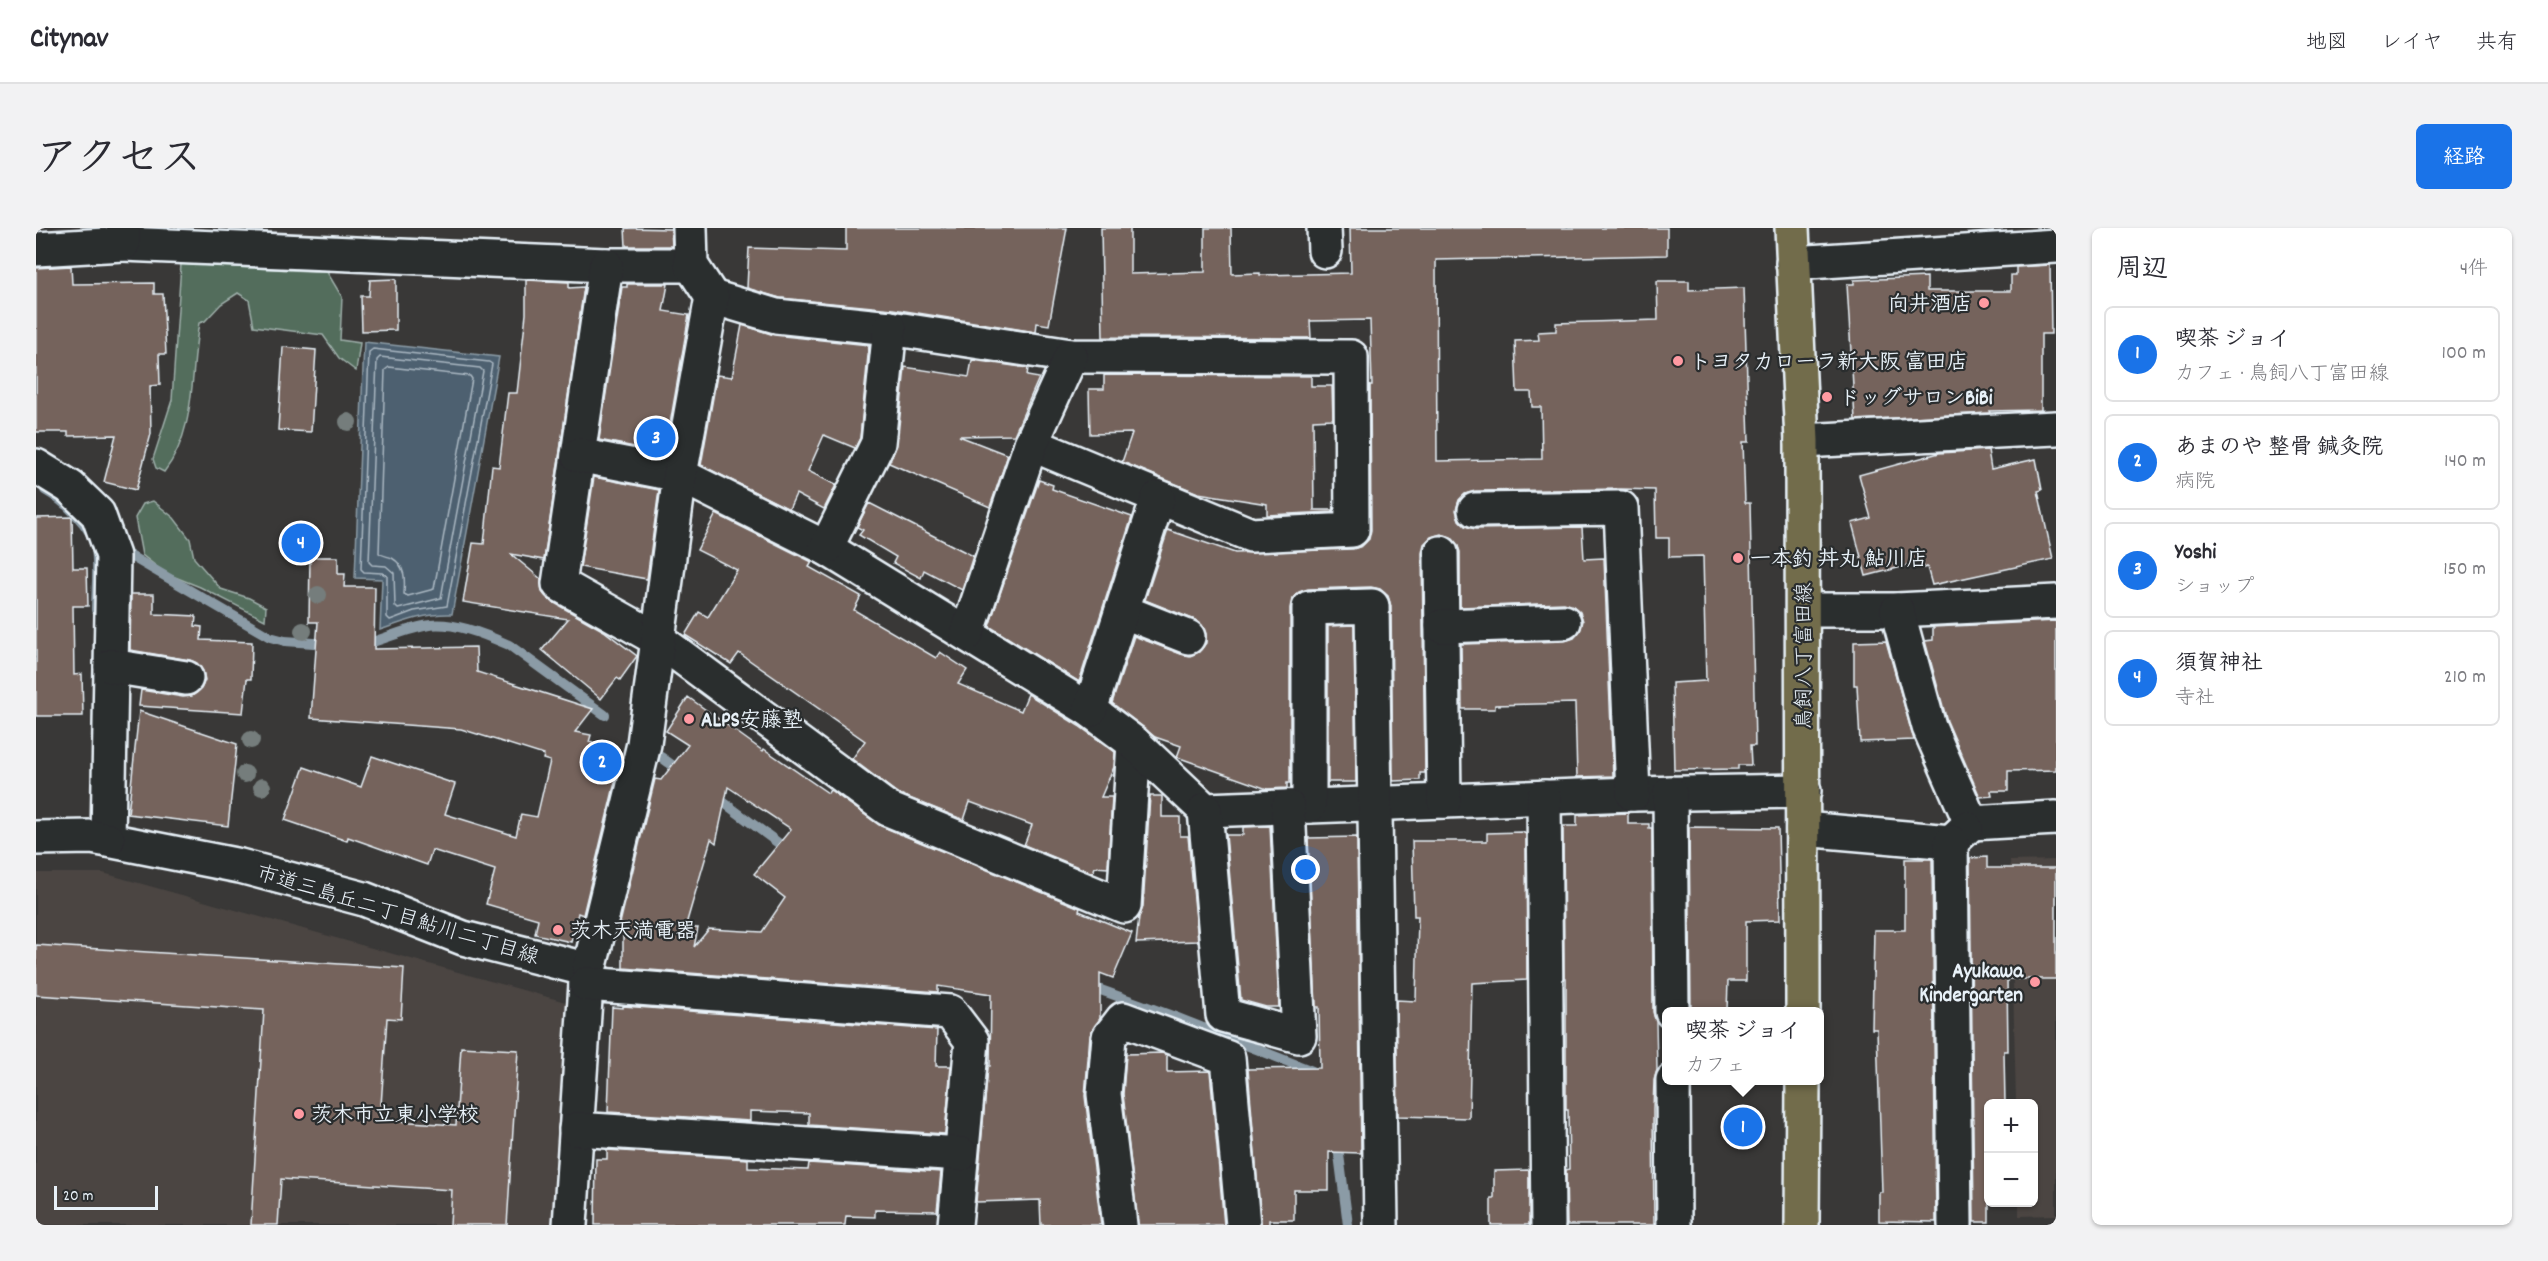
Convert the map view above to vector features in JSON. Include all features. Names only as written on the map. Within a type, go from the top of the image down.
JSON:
[{"type":"main road","name":"鳥飼八丁富田線","points":[[1792,228],[1802,441],[1803,1007]]},
{"type":"main road","points":[[1802,1225],[1803,1085]]},
{"type":"street","points":[[690,228],[691,266],[712,297],[776,316],[890,328],[1071,356],[1351,357],[1352,530],[1251,535],[1031,444]]},
{"type":"street","points":[[36,249],[123,236],[606,265],[691,266]]},
{"type":"street","points":[[1793,263],[2017,238],[2056,246]]},
{"type":"street","points":[[606,265],[559,584],[659,640],[888,809],[1124,906],[1134,743]]},
{"type":"street","points":[[570,1225],[587,977],[644,744],[680,474],[712,297]]},
{"type":"street","points":[[826,548],[878,443],[890,328]]},
{"type":"street","points":[[967,634],[1031,444],[1071,356]]},
{"type":"street","points":[[1802,441],[2056,428]]},
{"type":"street","points":[[578,455],[680,474],[826,548],[1090,711],[1134,743],[1205,810],[1224,1015],[1299,1036],[1298,806],[1309,608],[1372,606],[1381,1225]]},
{"type":"street","points":[[36,465],[70,488],[98,514],[113,556],[108,840]]},
{"type":"street","points":[[1090,711],[1158,498]]},
{"type":"street","points":[[1475,510],[1621,508],[1633,794]]},
{"type":"street","points":[[1441,553],[1444,801]]},
{"type":"street","points":[[1803,610],[1897,610],[2056,602]]},
{"type":"street","points":[[1897,610],[1961,832],[1955,1225]]},
{"type":"street","points":[[1122,611],[1188,637]]},
{"type":"street","points":[[1442,626],[1564,622]]},
{"type":"street","points":[[111,666],[186,678]]},
{"type":"street","points":[[1205,810],[1633,794],[1804,791]]},
{"type":"street","points":[[1671,793],[1672,1007]]},
{"type":"street","points":[[1544,797],[1548,1225]]},
{"type":"street","points":[[1803,829],[1961,832],[2056,818]]},
{"type":"street","name":"市道三島丘二丁目鮎川二丁目線","points":[[36,838],[92,837],[240,866],[364,900],[463,938],[587,977],[950,1012],[972,1041],[954,1225]]},
{"type":"street","points":[[1120,1225],[1104,1094],[1109,1037],[1123,1019],[1228,1058],[1243,1225]]},
{"type":"street","points":[[1673,1085],[1674,1225]]},
{"type":"street","points":[[576,1129],[961,1154]]},
{"type":"shaded area","name":"Ayukawa Kindergarten","points":[[2056,860],[2056,1215],[2019,1216],[2019,1207],[2038,1207],[2038,1099],[2016,1099],[2010,861]]},
{"type":"shaded area","name":"茨木市立東小学校","points":[[36,873],[103,873],[569,1003],[555,1225],[36,1225]]},
{"type":"green space","points":[[181,264],[327,272],[342,297],[340,340],[360,343],[356,371],[339,358],[323,335],[254,326],[249,300],[238,293],[221,304],[205,321],[199,323],[187,420],[175,456],[164,472],[156,468],[153,459],[172,400]]},
{"type":"green space","points":[[153,501],[174,518],[190,539],[194,558],[221,589],[249,598],[266,607],[265,620],[200,587],[165,573],[142,555],[135,518],[143,504]]},
{"type":"water","points":[[364,342],[499,357],[452,614],[424,616],[380,630],[382,579],[355,578]]},
{"type":"building","points":[[625,228],[671,229],[672,246],[626,246]]},
{"type":"building","points":[[846,228],[1067,228],[1049,325],[1037,323],[1036,332],[893,309],[780,298],[747,288],[749,248],[846,251]]},
{"type":"building","points":[[1101,228],[1130,228],[1130,274],[1205,272],[1205,228],[1231,228],[1232,274],[1260,273],[1260,275],[1351,273],[1350,228],[1667,228],[1667,255],[1436,260],[1437,461],[1542,459],[1541,407],[1532,407],[1531,392],[1517,392],[1515,341],[1539,340],[1538,332],[1556,331],[1556,323],[1658,320],[1657,281],[1689,281],[1689,290],[1744,288],[1749,442],[1743,442],[1745,503],[1750,503],[1755,746],[1750,746],[1751,765],[1738,765],[1738,769],[1674,770],[1672,683],[1706,681],[1703,556],[1669,557],[1669,538],[1656,538],[1655,490],[1621,489],[1475,491],[1465,494],[1459,500],[1456,510],[1459,520],[1465,526],[1475,529],[1582,527],[1584,559],[1604,558],[1613,776],[1577,777],[1575,703],[1495,705],[1495,709],[1462,709],[1461,644],[1565,641],[1574,638],[1580,631],[1583,621],[1580,612],[1564,603],[1460,607],[1460,552],[1451,537],[1441,534],[1431,537],[1424,544],[1422,553],[1425,773],[1420,773],[1420,780],[1393,781],[1391,606],[1388,596],[1380,589],[1371,587],[1308,589],[1299,592],[1292,599],[1290,608],[1290,783],[1287,783],[1287,788],[1267,789],[1177,757],[1181,746],[1155,737],[1112,703],[1134,636],[1190,656],[1199,652],[1206,643],[1206,634],[1202,625],[1195,620],[1145,600],[1168,530],[1235,553],[1353,549],[1362,546],[1369,539],[1371,530],[1370,385],[1372,385],[1370,320],[1310,321],[1311,338],[1103,337]]},
{"type":"building","points":[[2050,265],[2051,334],[2041,334],[2041,410],[1855,420],[1847,284],[1854,284],[1854,280],[1927,277],[1927,291],[2011,291],[2011,275],[2016,275],[2016,267]]},
{"type":"building","points":[[71,266],[72,284],[154,283],[154,294],[163,294],[166,354],[159,354],[160,385],[150,386],[151,434],[136,490],[104,482],[116,435],[68,436],[68,432],[36,432],[36,268]]},
{"type":"building","points":[[396,279],[396,330],[362,331],[361,296],[369,296],[370,280]]},
{"type":"building","points":[[526,280],[569,282],[569,288],[584,287],[544,560],[511,554],[541,579],[542,592],[549,600],[604,631],[637,656],[620,680],[617,678],[601,699],[542,650],[568,619],[463,602],[473,543],[484,544],[492,466],[499,467],[508,393],[517,393],[526,314]]},
{"type":"building","points":[[627,284],[668,284],[663,311],[689,315],[665,453],[599,440],[622,287],[627,287]]},
{"type":"building","points":[[742,325],[774,335],[869,345],[860,438],[855,448],[824,435],[808,471],[836,485],[824,509],[796,494],[789,509],[701,465],[717,375],[732,377]]},
{"type":"building","points":[[283,347],[316,350],[311,432],[278,430]]},
{"type":"building","points":[[972,360],[1028,368],[1027,376],[1039,378],[1014,435],[959,436],[1008,455],[990,507],[889,463],[897,445],[905,367],[969,377]]},
{"type":"building","points":[[1104,375],[1311,376],[1311,386],[1332,386],[1333,419],[1313,420],[1314,510],[1333,510],[1333,512],[1267,515],[1267,504],[1198,493],[1122,462],[1132,433],[1090,434],[1089,389],[1104,389]]},
{"type":"building","points":[[1988,450],[1991,469],[2036,459],[2042,490],[2038,491],[2053,559],[1932,585],[1927,567],[1923,568],[1921,562],[1866,576],[1852,523],[1871,518],[1859,475],[1939,453]]},
{"type":"building","points":[[594,477],[659,490],[647,579],[580,567]]},
{"type":"building","points":[[1039,480],[1053,485],[1052,489],[1132,517],[1079,682],[989,626]]},
{"type":"building","points":[[869,503],[973,556],[962,590],[924,570],[921,578],[893,563],[896,557],[859,535],[863,530],[857,527]]},
{"type":"building","points":[[716,514],[812,562],[809,567],[861,596],[854,610],[936,658],[940,652],[967,670],[958,684],[1021,711],[1028,694],[1115,752],[1114,767],[1101,797],[1112,797],[1108,868],[1095,867],[1093,873],[1024,845],[1032,825],[970,802],[964,820],[897,793],[852,759],[865,741],[739,653],[731,664],[685,635],[699,612],[708,617],[737,570],[697,550]]},
{"type":"building","points":[[72,517],[73,568],[87,568],[88,606],[73,606],[74,675],[82,674],[83,716],[36,716],[36,518]]},
{"type":"building","points":[[310,557],[338,557],[338,574],[345,574],[344,587],[375,587],[374,649],[476,647],[477,672],[593,709],[575,732],[591,735],[589,742],[618,749],[614,773],[617,774],[583,915],[578,913],[571,942],[535,934],[538,919],[486,904],[495,870],[432,850],[427,865],[348,837],[347,841],[285,820],[304,767],[361,787],[372,756],[455,784],[445,814],[516,836],[521,814],[537,817],[550,761],[543,759],[544,755],[461,729],[311,718],[318,622],[309,622]]},
{"type":"building","points":[[131,594],[154,594],[154,614],[196,616],[195,626],[202,627],[201,640],[252,642],[251,679],[247,679],[243,713],[139,706],[141,690],[183,697],[192,696],[201,689],[205,680],[203,671],[197,663],[190,660],[130,650]]},
{"type":"building","points":[[2056,621],[2056,770],[2008,771],[2008,791],[1991,791],[1992,796],[1980,797],[1947,721],[1925,641],[1933,640],[1933,627]]},
{"type":"building","points":[[1354,625],[1356,782],[1328,782],[1328,626]]},
{"type":"building","points":[[1886,641],[1914,740],[1860,742],[1857,685],[1854,685],[1854,642]]},
{"type":"building","points":[[688,697],[763,751],[764,749],[828,793],[830,790],[881,826],[1080,908],[1079,911],[1132,933],[1113,978],[1100,973],[1100,1019],[1090,1035],[1085,1096],[1101,1225],[1041,1225],[1040,1200],[976,1202],[988,1066],[990,1066],[991,994],[938,986],[938,992],[623,968],[623,924],[620,923],[655,779],[661,780],[688,745],[666,731]],"holes":[[[728,787],[791,829],[754,874],[785,898],[762,932],[709,929],[694,947],[698,928],[685,928],[711,839],[716,843]]]},
{"type":"building","points":[[139,711],[237,744],[228,826],[128,814]]},
{"type":"building","points":[[1150,796],[1162,796],[1162,817],[1180,817],[1180,836],[1188,836],[1198,941],[1136,943],[1139,917],[1143,907]]},
{"type":"building","points":[[1628,813],[1628,824],[1649,824],[1649,828],[1652,828],[1653,1012],[1656,1022],[1657,1070],[1654,1080],[1653,1110],[1654,1225],[1567,1225],[1566,1170],[1569,1169],[1568,1110],[1566,1110],[1563,826],[1577,826],[1577,815]]},
{"type":"building","points":[[1270,826],[1279,1007],[1266,1007],[1241,1000],[1226,835],[1243,835],[1243,827]]},
{"type":"building","points":[[1689,827],[1778,828],[1780,920],[1746,921],[1746,981],[1728,981],[1727,1007],[1691,1007]]},
{"type":"building","points":[[1522,832],[1526,834],[1527,980],[1472,983],[1469,1118],[1398,1116],[1396,1000],[1416,1001],[1418,916],[1414,916],[1412,841],[1487,841],[1487,833]]},
{"type":"building","points":[[1357,837],[1361,1153],[1329,1152],[1329,1190],[1294,1190],[1294,1220],[1269,1220],[1269,1225],[1261,1225],[1248,1069],[1320,1068],[1319,1007],[1316,1007],[1308,838]]},
{"type":"building","points":[[1987,857],[1987,868],[2056,868],[2056,979],[2007,979],[2008,1051],[2004,1051],[2005,1099],[1984,1099],[1984,1207],[1989,1207],[1989,1222],[1974,1222],[1970,858]]},
{"type":"building","points":[[1905,859],[1932,859],[1936,1222],[1879,1221],[1879,1192],[1882,1192],[1877,1029],[1872,1029],[1874,930],[1905,930]]},
{"type":"building","points":[[36,945],[404,968],[401,1019],[387,1018],[380,1120],[456,1125],[461,1047],[518,1050],[507,1225],[450,1225],[452,1190],[281,1179],[278,1225],[251,1225],[264,1010],[36,995]]},
{"type":"building","points":[[623,1006],[937,1030],[936,1066],[951,1066],[945,1134],[809,1125],[809,1113],[750,1111],[750,1121],[608,1112],[612,1007],[623,1008]]},
{"type":"building","points":[[1162,1053],[1167,1055],[1167,1072],[1210,1071],[1224,1225],[1138,1225],[1123,1094],[1126,1054]]},
{"type":"building","points":[[607,1150],[748,1159],[748,1168],[808,1170],[809,1163],[941,1172],[937,1211],[875,1210],[875,1217],[846,1216],[845,1225],[595,1225],[596,1159],[607,1159]]},
{"type":"building","points":[[1529,1170],[1529,1225],[1491,1225],[1494,1171]]},
{"type":"waterway","points":[[45,490],[76,515],[93,540],[97,564],[96,610]]},
{"type":"waterway","points":[[127,554],[270,637],[285,641],[328,644]]},
{"type":"waterway","points":[[362,645],[424,626],[445,625],[467,629],[509,645],[605,715]]},
{"type":"waterway","points":[[661,757],[683,773]]},
{"type":"waterway","points":[[715,796],[789,851]]},
{"type":"waterway","points":[[1087,985],[1175,1017],[1318,1075]]},
{"type":"waterway","points":[[1337,1139],[1348,1225]]},
{"type":"place","name":"向井酒店","points":[[1984,303]]},
{"type":"place","name":"トヨタカローラ新大阪 富田店","points":[[1678,361]]},
{"type":"place","name":"ドッグサロンBiBi","points":[[1827,397]]},
{"type":"place","name":"Yoshi","points":[[656,438]]},
{"type":"place","name":"須賀神社","points":[[301,543]]},
{"type":"place","name":"一本釣 丼丸 鮎川店","points":[[1738,558]]},
{"type":"place","name":"ALPS安藤塾","points":[[689,719]]},
{"type":"place","name":"あまのや 整骨 鍼灸院","points":[[602,762]]},
{"type":"place","name":"茨木天満電器","points":[[558,930]]},
{"type":"place","name":"Ayukawa Kindergarten","points":[[2035,982]]},
{"type":"place","name":"茨木市立東小学校","points":[[299,1114]]},
{"type":"place","name":"喫茶 ジョイ","points":[[1743,1127]]}]
